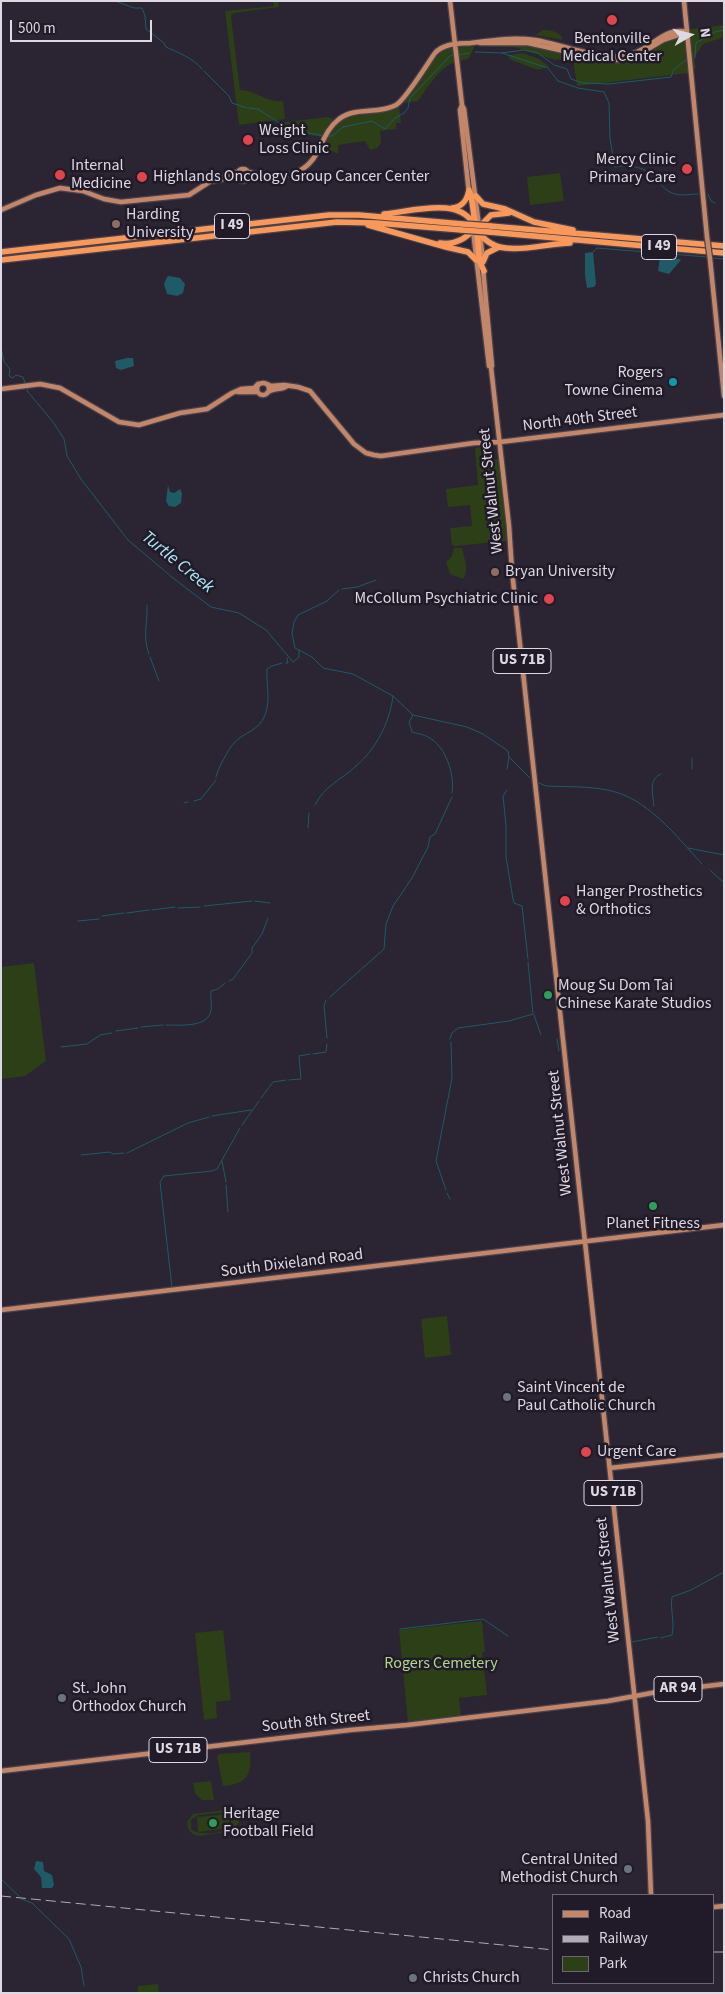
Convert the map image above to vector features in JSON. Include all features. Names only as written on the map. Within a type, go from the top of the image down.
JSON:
[{"type":"highway","points":[[359,215],[392,214],[439,207],[452,208],[459,206],[465,201],[469,190]]},
{"type":"highway","points":[[469,190],[473,199],[480,264],[484,271]]},
{"type":"highway","points":[[476,196],[483,204],[505,209],[540,223],[578,232],[611,234],[620,237]]},
{"type":"highway","points":[[452,208],[465,215],[488,241],[500,247],[513,249],[567,242],[595,242]]},
{"type":"highway","points":[[430,241],[450,244],[457,242],[477,229],[488,217],[496,214],[508,213],[526,218]]},
{"type":"highway","points":[[474,245],[478,214]]},
{"type":"highway","name":"I 49","points":[[1,252],[314,217],[359,215],[462,227]]},
{"type":"highway","points":[[362,222],[468,252],[476,260]]},
{"type":"highway","name":"I 49","points":[[1,260],[308,225],[362,222],[620,237],[724,246]]},
{"type":"highway","name":"I 49","points":[[489,229],[595,242],[724,253]]},
{"type":"highway","points":[[483,262],[487,253],[500,247]]},
{"type":"main road","points":[[450,1],[464,109],[470,178],[469,190]]},
{"type":"main road","points":[[684,1],[724,396]]},
{"type":"main road","points":[[212,181],[232,177],[243,182],[248,179],[288,176],[305,167],[316,157],[336,121],[351,113],[396,105],[436,51],[442,47],[479,42],[482,44],[501,42],[528,43],[596,58],[614,60],[634,56],[669,37],[688,32]]},
{"type":"main road","points":[[462,105],[460,110],[465,149],[472,190],[476,196],[478,214]]},
{"type":"main road","points":[[1,210],[36,195],[60,188],[83,190],[104,199],[121,202],[188,195],[221,175],[238,172],[242,169],[269,177]]},
{"type":"main road","points":[[238,172],[238,179]]},
{"type":"main road","points":[[248,172],[248,179]]},
{"type":"main road","name":"West Walnut Street","points":[[477,229],[484,271],[491,368],[521,656],[648,1821],[651,1894]]},
{"type":"main road","name":"West Walnut Street","points":[[474,245],[489,366],[491,368]]},
{"type":"main road","points":[[1,389],[40,384],[60,388],[119,422],[132,425],[139,425],[180,413],[207,409],[236,392],[254,388],[263,382],[269,387],[267,393]]},
{"type":"main road","points":[[258,384],[257,390],[259,394]]},
{"type":"main road","name":"North 40th Street","points":[[267,384],[271,386],[298,387],[310,391],[354,444],[366,453],[381,456],[474,443],[500,442],[724,414]]},
{"type":"main road","points":[[236,392],[254,391],[259,394],[287,386]]},
{"type":"main road","name":"South Dixieland Road","points":[[1,1310],[724,1225]]},
{"type":"main road","points":[[610,1468],[724,1455]]},
{"type":"main road","name":"US 71B","points":[[626,1699],[631,1691],[631,1670]]},
{"type":"main road","name":"AR 94","points":[[634,1698],[724,1684]]},
{"type":"main road","name":"AR 94","points":[[633,1689],[635,1692],[644,1695]]},
{"type":"main road","name":"South 8th Street","points":[[1,1771],[634,1698]]},
{"type":"green space","points":[[273,1],[278,1],[279,7],[234,13],[231,16],[240,90],[272,100],[283,101],[285,119],[239,125],[225,11],[274,6]]},
{"type":"green space","points":[[724,25],[724,37],[703,44],[694,58],[696,68],[689,73],[577,86],[573,58],[555,60],[515,47],[475,46],[469,58],[453,63],[442,70],[418,101],[405,103],[404,100],[436,55],[447,49],[475,44],[514,44],[552,49],[609,62],[637,58],[667,40],[691,29]]},
{"type":"green space","points":[[543,30],[558,33],[563,40],[535,35]]},
{"type":"green space","points":[[522,53],[539,59],[549,66],[538,70],[509,59],[509,55]]},
{"type":"green space","points":[[399,106],[401,123],[396,123],[396,129],[380,131],[381,143],[377,148],[370,150],[365,141],[338,145],[338,154],[326,148],[330,134],[336,125],[343,120],[360,113]]},
{"type":"green space","points":[[327,117],[333,120],[323,137],[295,133],[279,123]]},
{"type":"green space","points":[[560,173],[564,201],[530,205],[527,177]]},
{"type":"green space","points":[[481,447],[482,461],[499,459],[507,541],[455,546],[452,545],[450,528],[472,526],[470,505],[448,507],[446,489],[478,485],[475,448]]},
{"type":"green space","points":[[454,548],[462,548],[466,568],[463,579],[450,574],[446,562],[452,556]]},
{"type":"green space","points":[[34,963],[46,1061],[25,1076],[1,1079],[1,967]]},
{"type":"green space","points":[[447,1316],[451,1355],[425,1358],[421,1319]]},
{"type":"green space","name":"Rogers Cemetery","points":[[482,1621],[485,1652],[482,1652],[487,1695],[459,1698],[461,1716],[408,1722],[399,1630]]},
{"type":"green space","points":[[223,1630],[231,1700],[216,1702],[217,1718],[204,1720],[195,1633]]},
{"type":"green space","points":[[250,1752],[250,1767],[246,1777],[238,1783],[223,1786],[217,1756],[219,1754]]},
{"type":"green space","points":[[211,1781],[214,1800],[202,1800],[195,1793],[193,1783]]},
{"type":"green space","points":[[234,1809],[239,1822],[234,1831],[199,1836],[194,1835],[188,1827],[187,1822],[193,1814]],"holes":[[[230,1813],[232,1829],[205,1833],[191,1829],[191,1820],[198,1815]]]},
{"type":"green space","name":"Heritage Football Field","points":[[228,1814],[230,1828],[198,1832],[197,1817]]},
{"type":"green space","points":[[158,1984],[159,1993],[138,1993],[138,1986]]},
{"type":"water","points":[[593,252],[596,284],[594,287],[587,288],[585,253]]},
{"type":"water","points":[[660,257],[681,260],[669,274],[658,271]]},
{"type":"water","points":[[169,276],[180,278],[185,284],[183,293],[177,296],[167,294],[164,284]]},
{"type":"water","points":[[133,358],[134,366],[121,370],[116,368],[115,361]]},
{"type":"water","points":[[168,485],[170,492],[174,493],[180,489],[182,493],[181,503],[175,507],[169,506],[166,501]]},
{"type":"water","points":[[36,1861],[43,1862],[44,1871],[52,1875],[54,1885],[52,1888],[42,1888],[41,1877],[34,1869]]},
{"type":"waterway","points":[[115,1],[134,8],[142,8],[146,29],[164,43],[166,47],[190,59],[202,69]]},
{"type":"waterway","points":[[694,58],[696,43],[715,32],[724,30]]},
{"type":"waterway","points":[[502,53],[524,50],[538,53],[554,65],[567,69],[571,79],[583,83],[609,84],[671,77],[674,69],[686,60]]},
{"type":"waterway","points":[[475,52],[502,53],[548,68],[558,81],[578,88],[604,92],[609,103],[610,139],[615,167],[630,166],[645,170],[673,194],[698,194]]},
{"type":"waterway","points":[[458,55],[469,53]]},
{"type":"waterway","points":[[328,136],[332,136],[343,127],[372,121],[385,129],[395,118],[404,113],[408,108],[410,98],[450,56],[454,55]]},
{"type":"waterway","points":[[204,71],[229,96],[232,103],[247,108]]},
{"type":"waterway","points":[[249,108],[258,109],[289,129],[324,136]]},
{"type":"waterway","points":[[708,194],[711,201],[715,203]]},
{"type":"waterway","points":[[593,252],[597,248],[707,257]]},
{"type":"waterway","points":[[711,258],[724,259]]},
{"type":"waterway","name":"Turtle Creek","points":[[1,347],[4,362],[10,369],[9,376],[13,378],[16,375],[23,377],[25,383]]},
{"type":"waterway","name":"Turtle Creek","points":[[26,387],[64,439],[67,456],[81,479],[128,540],[173,578],[211,607],[239,613],[266,630],[293,662],[299,657],[299,650],[312,657],[323,668],[353,674],[393,696],[413,715],[467,727],[483,734],[508,751],[509,757],[530,778]]},
{"type":"waterway","points":[[342,589],[357,587],[376,580]]},
{"type":"waterway","points":[[299,650],[295,648],[292,633],[294,622],[298,615],[327,601],[339,590]]},
{"type":"waterway","points":[[147,605],[146,635],[149,654]]},
{"type":"waterway","points":[[150,657],[159,681]]},
{"type":"waterway","name":"Turtle Creek","points":[[286,663],[288,663],[287,658]]},
{"type":"waterway","points":[[216,777],[226,754],[232,746],[238,739],[259,725],[265,715],[268,704],[267,669],[282,663]]},
{"type":"waterway","points":[[315,805],[328,788],[356,766],[370,752],[389,716],[393,696]]},
{"type":"waterway","points":[[413,715],[409,722],[412,732],[426,736],[434,741],[444,754],[452,778],[452,793]]},
{"type":"waterway","points":[[507,769],[509,757]]},
{"type":"waterway","points":[[692,758],[692,769]]},
{"type":"waterway","points":[[654,806],[653,783],[654,779],[661,774]]},
{"type":"waterway","points":[[194,801],[201,799],[216,780]]},
{"type":"waterway","name":"Turtle Creek","points":[[539,783],[546,786],[585,787],[622,794],[648,809],[660,819],[702,864]]},
{"type":"waterway","points":[[507,790],[503,796],[506,826],[506,857],[514,903],[522,906],[528,959]]},
{"type":"waterway","points":[[330,997],[384,949],[386,924],[393,906],[412,878],[428,847],[430,837],[435,834],[452,797]]},
{"type":"waterway","points":[[184,803],[188,802]]},
{"type":"waterway","points":[[308,828],[309,813]]},
{"type":"waterway","points":[[688,848],[724,855]]},
{"type":"waterway","name":"Turtle Creek","points":[[710,870],[724,883]]},
{"type":"waterway","points":[[204,906],[252,901]]},
{"type":"waterway","points":[[255,901],[270,903]]},
{"type":"waterway","points":[[152,910],[175,907]]},
{"type":"waterway","points":[[178,908],[200,907]]},
{"type":"waterway","points":[[127,913],[149,910]]},
{"type":"waterway","points":[[102,916],[124,913]]},
{"type":"waterway","points":[[229,981],[233,979],[252,953],[252,948],[262,934],[268,918]]},
{"type":"waterway","points":[[78,921],[99,919]]},
{"type":"waterway","points":[[450,1039],[452,1033],[458,1028],[509,1021],[533,1014],[528,962]]},
{"type":"waterway","points":[[166,1025],[193,1024],[205,1020],[211,1010],[211,991],[218,989],[225,983]]},
{"type":"waterway","points":[[326,1000],[324,1006],[327,1038]]},
{"type":"waterway","points":[[534,1015],[541,1035]]},
{"type":"waterway","points":[[141,1027],[163,1025]]},
{"type":"waterway","points":[[116,1031],[138,1028]]},
{"type":"waterway","points":[[61,1047],[87,1044],[100,1035],[112,1033]]},
{"type":"waterway","points":[[557,1039],[559,1051]]},
{"type":"waterway","points":[[446,1190],[436,1161],[452,1078],[451,1042]]},
{"type":"waterway","points":[[313,1054],[326,1052],[327,1044]]},
{"type":"waterway","points":[[289,1080],[301,1079],[299,1056],[310,1054]]},
{"type":"waterway","points":[[261,1098],[273,1082],[286,1080]]},
{"type":"waterway","points":[[242,1125],[259,1101]]},
{"type":"waterway","points":[[212,1116],[251,1110]]},
{"type":"waterway","points":[[127,1153],[188,1123],[209,1117]]},
{"type":"waterway","points":[[172,1287],[160,1182],[164,1176],[217,1169],[240,1128]]},
{"type":"waterway","points":[[81,1155],[110,1152],[113,1154],[124,1153]]},
{"type":"waterway","points":[[222,1161],[226,1182]]},
{"type":"waterway","points":[[226,1185],[228,1212]]},
{"type":"waterway","points":[[447,1193],[450,1199]]},
{"type":"waterway","points":[[661,1638],[672,1635],[672,1597],[691,1590],[724,1572]]},
{"type":"waterway","points":[[400,1629],[483,1619],[508,1636]]},
{"type":"waterway","points":[[632,1642],[658,1637]]},
{"type":"waterway","points":[[1,1879],[20,1897]]},
{"type":"waterway","points":[[21,1899],[32,1903],[69,1939],[81,1967],[84,1986]]},
{"type":"railway","points":[[1,1896],[552,1950]]},
{"type":"railway","points":[[715,1952],[724,1952]]},
{"type":"place","name":"Bentonville Medical Center","points":[[612,20]]},
{"type":"place","name":"Weight Loss Clinic","points":[[248,140]]},
{"type":"place","name":"Mercy Clinic Primary Care","points":[[687,169]]},
{"type":"place","name":"Internal Medicine","points":[[60,175]]},
{"type":"place","name":"Highlands Oncology Group Cancer Center","points":[[142,177]]},
{"type":"place","name":"Harding University","points":[[116,224]]},
{"type":"place","name":"Rogers Towne Cinema","points":[[673,382]]},
{"type":"place","name":"Bryan University","points":[[495,572]]},
{"type":"place","name":"McCollum Psychiatric Clinic","points":[[549,599]]},
{"type":"place","name":"Hanger Prosthetics & Orthotics","points":[[565,901]]},
{"type":"place","name":"Moug Su Dom Tai Chinese Karate Studios","points":[[548,995]]},
{"type":"place","name":"Planet Fitness","points":[[653,1206]]},
{"type":"place","name":"Saint Vincent de Paul Catholic Church","points":[[507,1397]]},
{"type":"place","name":"Urgent Care","points":[[586,1452]]},
{"type":"place","name":"St. John Orthodox Church","points":[[62,1698]]},
{"type":"place","name":"Heritage Football Field","points":[[213,1823]]},
{"type":"place","name":"Central United Methodist Church","points":[[628,1869]]},
{"type":"place","name":"Christs Church","points":[[413,1978]]}]
